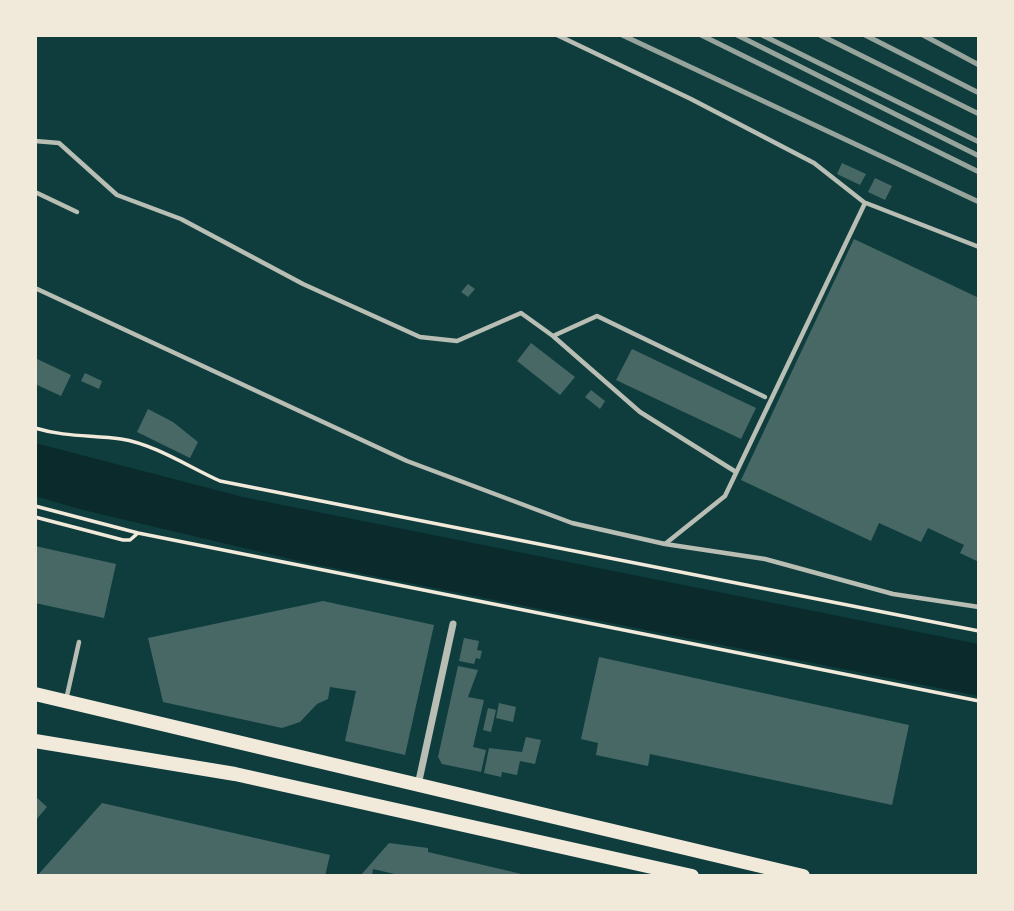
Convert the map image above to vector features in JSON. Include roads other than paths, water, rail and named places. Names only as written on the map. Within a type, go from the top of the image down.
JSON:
[{"type":"main road","points":[[35,694],[803,876]]},
{"type":"main road","points":[[35,741],[235,774],[692,876]]},
{"type":"street","points":[[418,786],[453,624]]},
{"type":"lane","points":[[557,35],[691,99],[814,163],[865,203],[979,247]]},
{"type":"lane","points":[[35,141],[59,144],[117,195],[164,211],[303,284],[420,337],[457,341],[521,313],[553,336],[640,412],[736,472]]},
{"type":"lane","points":[[35,192],[77,212]]},
{"type":"lane","points":[[665,544],[720,501],[865,203]]},
{"type":"lane","points":[[35,288],[407,461],[572,523],[665,544],[765,559],[893,594],[979,607]]},
{"type":"lane","points":[[553,336],[597,316],[765,397]]},
{"type":"lane","points":[[66,701],[79,642]]},
{"type":"water","points":[[35,443],[243,497],[979,644],[979,696],[303,562],[79,509],[35,496]]},
{"type":"railway","points":[[622,35],[979,202]]},
{"type":"railway","points":[[701,35],[979,172]]},
{"type":"railway","points":[[737,35],[979,156]]},
{"type":"railway","points":[[762,35],[979,142]]},
{"type":"railway","points":[[820,35],[979,114]]},
{"type":"railway","points":[[865,35],[979,93]]},
{"type":"railway","points":[[923,35],[979,65]]}]
